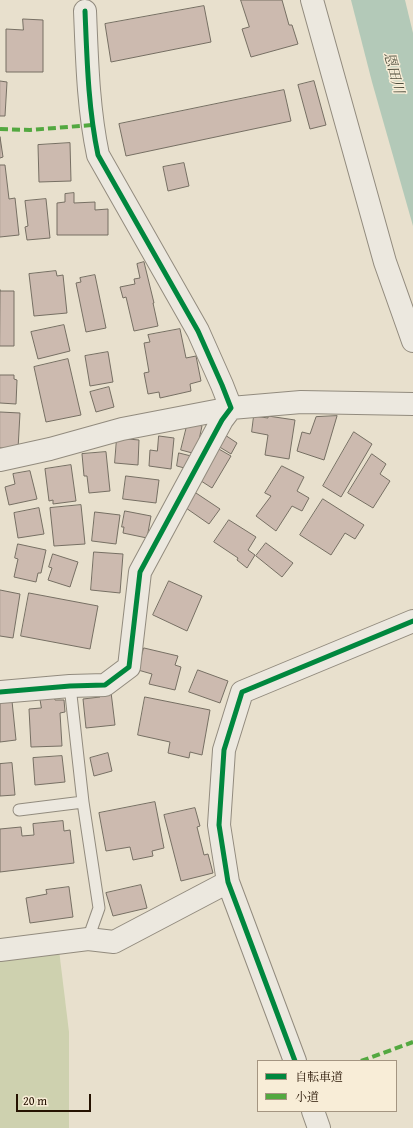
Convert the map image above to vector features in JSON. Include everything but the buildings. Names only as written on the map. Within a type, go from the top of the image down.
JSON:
[{"type":"street","points":[[312,0],[385,262],[413,341]]},
{"type":"street","points":[[85,11],[87,77],[92,126],[98,155],[198,331],[231,408]]},
{"type":"street","points":[[0,460],[50,449],[122,429],[231,408],[300,402],[413,404]]},
{"type":"street","points":[[0,692],[70,686],[104,685],[129,667],[140,572],[222,420],[231,408]]},
{"type":"street","points":[[295,1060],[228,882],[219,825],[224,750],[242,692],[413,621]]},
{"type":"street","points":[[0,950],[88,939],[114,942],[228,882]]},
{"type":"street","points":[[313,1112],[319,1128]]},
{"type":"lane","points":[[70,686],[83,802],[99,908],[88,939]]},
{"type":"lane","points":[[19,810],[83,802]]},
{"type":"shaded area","points":[[59,950],[69,1032],[69,1128],[0,1128],[0,961],[19,955]]},
{"type":"water","name":"恩田川","points":[[351,0],[405,0],[413,33],[413,226],[372,82]]},
{"type":"marked path","points":[[0,129],[30,130],[92,125]]},
{"type":"marked path","points":[[364,1060],[413,1042]]},
{"type":"cycle path","points":[[0,692],[70,686],[105,685],[129,667],[140,572],[222,420],[231,408],[198,331],[98,155],[90,101],[85,11]]},
{"type":"cycle path","points":[[295,1060],[228,882],[219,825],[224,750],[242,692],[413,621]]}]
